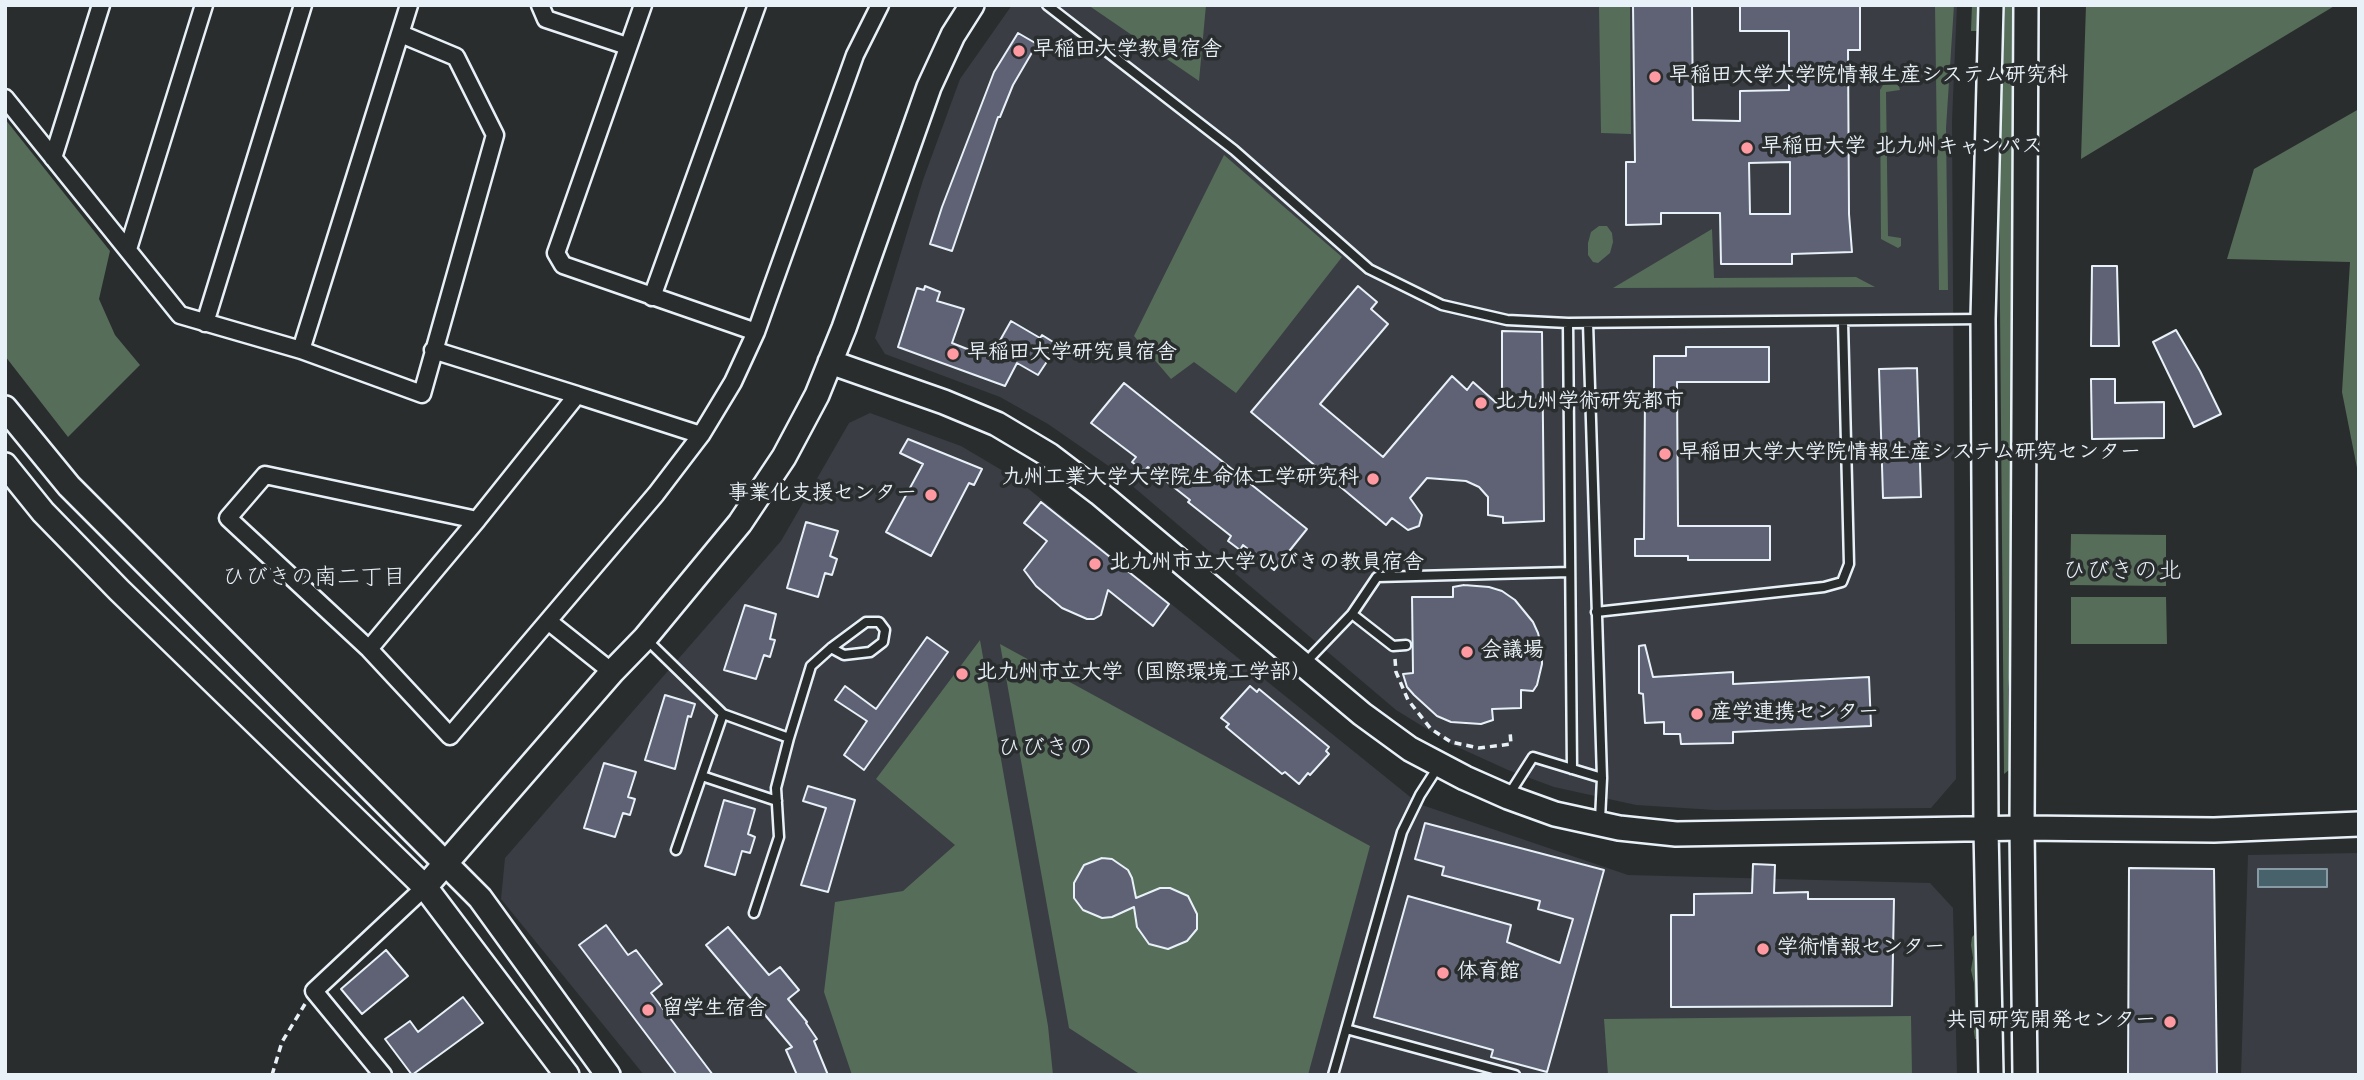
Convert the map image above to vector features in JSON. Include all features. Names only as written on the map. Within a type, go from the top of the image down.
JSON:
[{"type":"street","points":[[53,158],[101,5]]},
{"type":"street","points":[[128,249],[204,5]]},
{"type":"street","points":[[205,323],[303,5]]},
{"type":"street","points":[[301,350],[409,5]]},
{"type":"street","points":[[540,5],[546,19],[627,46]]},
{"type":"street","points":[[643,5],[556,253],[563,265],[756,332]]},
{"type":"street","points":[[652,297],[757,5]]},
{"type":"street","points":[[477,520],[265,475],[228,517],[369,649],[450,736],[656,494],[701,435],[733,382],[756,332],[855,55],[880,5]]},
{"type":"street","points":[[383,1075],[314,991],[425,887],[612,672],[645,638],[740,523],[783,457],[817,395],[929,87],[953,35],[972,5]]},
{"type":"street","points":[[1991,5],[1983,319],[1986,829],[1991,1075]]},
{"type":"street","points":[[2025,1075],[2022,828],[2026,5]]},
{"type":"street","points":[[5,98],[180,315],[301,350],[422,394],[495,135],[456,57],[401,34]]},
{"type":"street","points":[[433,350],[701,435]]},
{"type":"street","points":[[830,362],[986,419],[1049,455],[1362,714],[1410,749],[1508,797],[1555,814],[1619,828],[1676,834],[2022,828],[2214,830],[2359,824]]},
{"type":"street","points":[[369,649],[577,396]]},
{"type":"street","points":[[5,408],[69,486],[480,898],[608,1075]]},
{"type":"street","points":[[5,465],[43,512],[118,590],[425,887],[567,1075]]},
{"type":"street","points":[[548,621],[612,672]]},
{"type":"lane","points":[[1047,5],[1234,150],[1369,269],[1443,305],[1507,320],[1568,323],[1983,319]]},
{"type":"lane","points":[[1596,612],[1824,587],[1842,582],[1849,564],[1843,322]]},
{"type":"lane","points":[[1568,323],[1572,769]]},
{"type":"lane","points":[[1588,323],[1602,778],[1600,823]]},
{"type":"lane","points":[[1304,664],[1352,614],[1377,577],[1570,572]]},
{"type":"lane","points":[[1352,614],[1393,646],[1406,645]]},
{"type":"lane","points":[[754,913],[779,837],[776,788],[811,666],[831,648],[866,622],[879,622],[885,630],[883,642],[870,652],[844,655],[831,648]]},
{"type":"lane","points":[[645,638],[723,714],[789,738]]},
{"type":"lane","points":[[676,850],[723,714]]},
{"type":"lane","points":[[1508,797],[1532,757],[1602,778]]},
{"type":"lane","points":[[1334,1075],[1402,832],[1420,794],[1440,764]]},
{"type":"lane","points":[[702,776],[777,801]]},
{"type":"lane","points":[[1346,1029],[1515,1075]]},
{"type":"path","points":[[1393,646],[1396,672],[1408,700],[1431,729],[1451,742],[1479,748],[1511,744],[1510,731]]},
{"type":"path","points":[[1423,730],[1431,729]]},
{"type":"path","points":[[272,1075],[282,1042],[314,991]]},
{"type":"shaded area","name":"北九州学術研究都市","points":[[1012,5],[1957,5],[1952,121],[1956,779],[1931,808],[1715,810],[1636,805],[1554,787],[1508,770],[1453,745],[1396,710],[1110,467],[1048,424],[1000,397],[885,354],[875,338],[923,180],[960,79]]},
{"type":"shaded area","name":"北九州市立大学（国際環境工学部）","points":[[870,413],[961,446],[1015,478],[1419,804],[1628,875],[1930,883],[1953,908],[1957,1075],[644,1075],[501,899],[505,858],[781,541],[849,423]]},
{"type":"shaded area","points":[[2359,853],[2359,1075],[2241,1075],[2248,855]]},
{"type":"green space","points":[[1088,5],[1206,5],[1199,81]]},
{"type":"green space","points":[[1599,5],[1630,5],[1631,134],[1601,133]]},
{"type":"green space","points":[[1935,5],[1954,5],[1946,128],[1948,290],[1939,290]]},
{"type":"green space","points":[[1972,5],[1984,5],[1982,31],[1971,31]]},
{"type":"green space","points":[[2005,5],[2018,5],[2016,605],[2008,689],[2009,770],[2004,774],[1999,192]]},
{"type":"green space","points":[[2086,5],[2336,5],[2081,159]]},
{"type":"green space","points":[[1889,80],[1899,86],[1900,90],[1886,92],[1888,236],[1901,238],[1901,246],[1898,248],[1881,239],[1880,90]]},
{"type":"green space","points":[[2359,109],[2359,478],[2342,392],[2350,262],[2227,259],[2254,169]]},
{"type":"green space","points":[[5,119],[110,251],[99,299],[115,335],[140,365],[68,437],[5,356]]},
{"type":"green space","points":[[1224,155],[1342,257],[1236,393],[1194,362],[1171,379],[1134,336]]},
{"type":"green space","points":[[1599,226],[1607,226],[1612,233],[1613,242],[1610,253],[1598,263],[1593,262],[1588,255],[1588,243],[1591,232]]},
{"type":"green space","points":[[1712,229],[1714,278],[1856,277],[1875,287],[1613,288]]},
{"type":"green space","points":[[2071,534],[2166,535],[2166,586],[2070,585]]},
{"type":"green space","points":[[2071,597],[2166,597],[2167,644],[2071,644]]},
{"type":"green space","points":[[980,640],[1048,1026],[1053,1075],[852,1075],[824,992],[835,902],[903,891],[955,845],[876,779]]},
{"type":"green space","points":[[1000,644],[1370,846],[1308,1075],[1141,1075],[1069,1028]]},
{"type":"green space","points":[[1978,931],[1984,1040],[1975,1039],[1973,1026],[1975,1014],[1971,945],[1972,937]]},
{"type":"green space","points":[[1911,1016],[1912,1075],[1608,1075],[1604,1019]]},
{"type":"water","points":[[2258,869],[2327,869],[2327,887],[2258,887]]},
{"type":"building","points":[[1633,5],[1692,5],[1693,120],[1740,121],[1740,91],[1789,90],[1789,31],[1740,31],[1740,5],[1860,5],[1860,50],[1848,50],[1849,214],[1852,252],[1792,254],[1792,264],[1721,264],[1720,213],[1661,213],[1661,224],[1626,225],[1626,162],[1635,162]],"holes":[[[1790,162],[1790,214],[1750,214],[1749,163]]]},
{"type":"building","points":[[1018,33],[1037,44],[998,117],[952,251],[930,244],[994,72]]},
{"type":"building","points":[[2092,266],[2117,266],[2119,346],[2091,346]]},
{"type":"building","points":[[925,286],[940,292],[937,301],[964,309],[952,343],[990,358],[1011,321],[1058,345],[1038,375],[1017,363],[1005,386],[898,347],[917,288],[924,290]]},
{"type":"building","points":[[1358,286],[1377,302],[1371,309],[1388,324],[1320,404],[1383,457],[1452,376],[1467,390],[1473,382],[1502,408],[1502,331],[1542,332],[1544,521],[1503,523],[1503,517],[1488,515],[1488,497],[1479,487],[1466,481],[1427,478],[1410,498],[1422,515],[1419,526],[1408,530],[1392,518],[1386,525],[1251,412]]},
{"type":"building","points":[[2176,330],[2221,414],[2194,427],[2153,342]]},
{"type":"building","points":[[1686,347],[1769,347],[1769,382],[1677,382],[1678,526],[1770,526],[1770,560],[1688,560],[1688,556],[1635,556],[1635,539],[1644,539],[1645,394],[1654,394],[1654,356],[1686,356]]},
{"type":"building","points":[[1917,368],[1921,497],[1883,498],[1879,369]]},
{"type":"building","points":[[2091,379],[2115,379],[2115,403],[2164,402],[2164,438],[2092,439]]},
{"type":"building","points":[[1124,383],[1307,529],[1274,570],[1243,545],[1240,550],[1228,541],[1231,536],[1188,502],[1190,500],[1148,467],[1144,471],[1132,462],[1136,457],[1091,423]]},
{"type":"building","points":[[908,439],[982,469],[974,485],[969,483],[931,556],[886,532],[923,464],[900,453]]},
{"type":"building","points":[[1041,502],[1169,604],[1153,626],[1108,590],[1101,615],[1087,619],[1062,608],[1036,586],[1024,570],[1047,541],[1024,523]]},
{"type":"building","points":[[806,522],[838,531],[830,556],[837,559],[832,575],[825,573],[818,597],[787,588]]},
{"type":"building","points":[[1453,587],[1489,587],[1502,591],[1515,600],[1533,622],[1542,649],[1537,685],[1533,691],[1521,690],[1521,708],[1492,709],[1493,720],[1481,724],[1451,722],[1437,716],[1407,687],[1403,674],[1413,673],[1412,597],[1453,597]]},
{"type":"building","points":[[745,605],[776,614],[770,639],[775,640],[770,657],[764,655],[756,679],[724,670]]},
{"type":"building","points":[[927,637],[948,652],[864,770],[844,755],[867,721],[835,700],[845,686],[876,709]]},
{"type":"building","points":[[1645,645],[1653,677],[1733,672],[1733,684],[1869,677],[1871,726],[1733,732],[1733,743],[1681,744],[1680,734],[1664,734],[1664,722],[1645,723],[1643,694],[1639,693],[1639,646]]},
{"type":"building","points":[[1250,686],[1257,692],[1259,689],[1329,747],[1326,751],[1329,754],[1299,784],[1285,772],[1282,774],[1226,727],[1229,724],[1221,718]]},
{"type":"building","points":[[665,695],[695,704],[691,717],[688,716],[675,769],[645,760]]},
{"type":"building","points":[[604,763],[636,772],[628,797],[635,799],[630,815],[623,813],[615,837],[584,828]]},
{"type":"building","points":[[808,786],[855,800],[828,892],[801,885],[826,808],[803,801]]},
{"type":"building","points":[[724,800],[755,809],[748,834],[755,837],[750,853],[742,851],[735,875],[705,866]]},
{"type":"building","points":[[1425,823],[1604,870],[1547,1072],[1491,1057],[1493,1050],[1374,1017],[1408,896],[1511,925],[1507,942],[1560,963],[1573,919],[1538,909],[1540,901],[1442,875],[1444,867],[1415,859]]},
{"type":"building","points":[[1102,858],[1112,859],[1128,870],[1136,898],[1160,888],[1170,888],[1188,896],[1197,914],[1197,929],[1187,941],[1168,949],[1149,944],[1137,927],[1134,907],[1112,917],[1102,918],[1083,910],[1074,898],[1074,883],[1084,865]]},
{"type":"building","points":[[1753,864],[1775,865],[1774,893],[1808,892],[1808,899],[1894,899],[1892,1006],[1671,1007],[1671,915],[1694,915],[1694,894],[1752,893]]},
{"type":"building","points":[[2129,868],[2214,869],[2217,1075],[2128,1075]]},
{"type":"building","points":[[606,925],[628,955],[636,950],[662,984],[651,993],[713,1075],[677,1075],[579,945]]},
{"type":"building","points":[[728,927],[769,975],[780,967],[799,990],[788,999],[817,1039],[814,1041],[828,1075],[797,1075],[786,1050],[792,1047],[706,945]]},
{"type":"building","points":[[386,950],[408,976],[362,1014],[341,989]]},
{"type":"building","points":[[463,997],[483,1023],[412,1075],[385,1039],[410,1021],[418,1032]]},
{"type":"place","name":"早稲田大学教員宿舎","points":[[1019,51]]},
{"type":"place","name":"早稲田大学大学院情報生産システム研究科","points":[[1655,77]]},
{"type":"place","name":"早稲田大学 北九州キャンパス","points":[[1747,148]]},
{"type":"place","name":"早稲田大学研究員宿舎","points":[[953,354]]},
{"type":"place","name":"北九州学術研究都市","points":[[1481,403]]},
{"type":"place","name":"早稲田大学大学院情報生産システム研究センター","points":[[1665,454]]},
{"type":"place","name":"九州工業大学大学院生命体工学研究科","points":[[1373,479]]},
{"type":"place","name":"事業化支援センター","points":[[931,495]]},
{"type":"place","name":"北九州市立大学ひびきの教員宿舎","points":[[1095,564]]},
{"type":"place","name":"会議場","points":[[1467,652]]},
{"type":"place","name":"北九州市立大学（国際環境工学部）","points":[[962,674]]},
{"type":"place","name":"産学連携センター","points":[[1697,714]]},
{"type":"place","name":"学術情報センター","points":[[1763,949]]},
{"type":"place","name":"体育館","points":[[1443,973]]},
{"type":"place","name":"留学生宿舎","points":[[648,1010]]},
{"type":"place","name":"共同研究開発センター","points":[[2170,1022]]},
{"type":"district","name":"ひびきの北","points":[[2122,573]]},
{"type":"district","name":"ひびきの南二丁目","points":[[314,579]]},
{"type":"district","name":"ひびきの","points":[[1045,750]]}]
